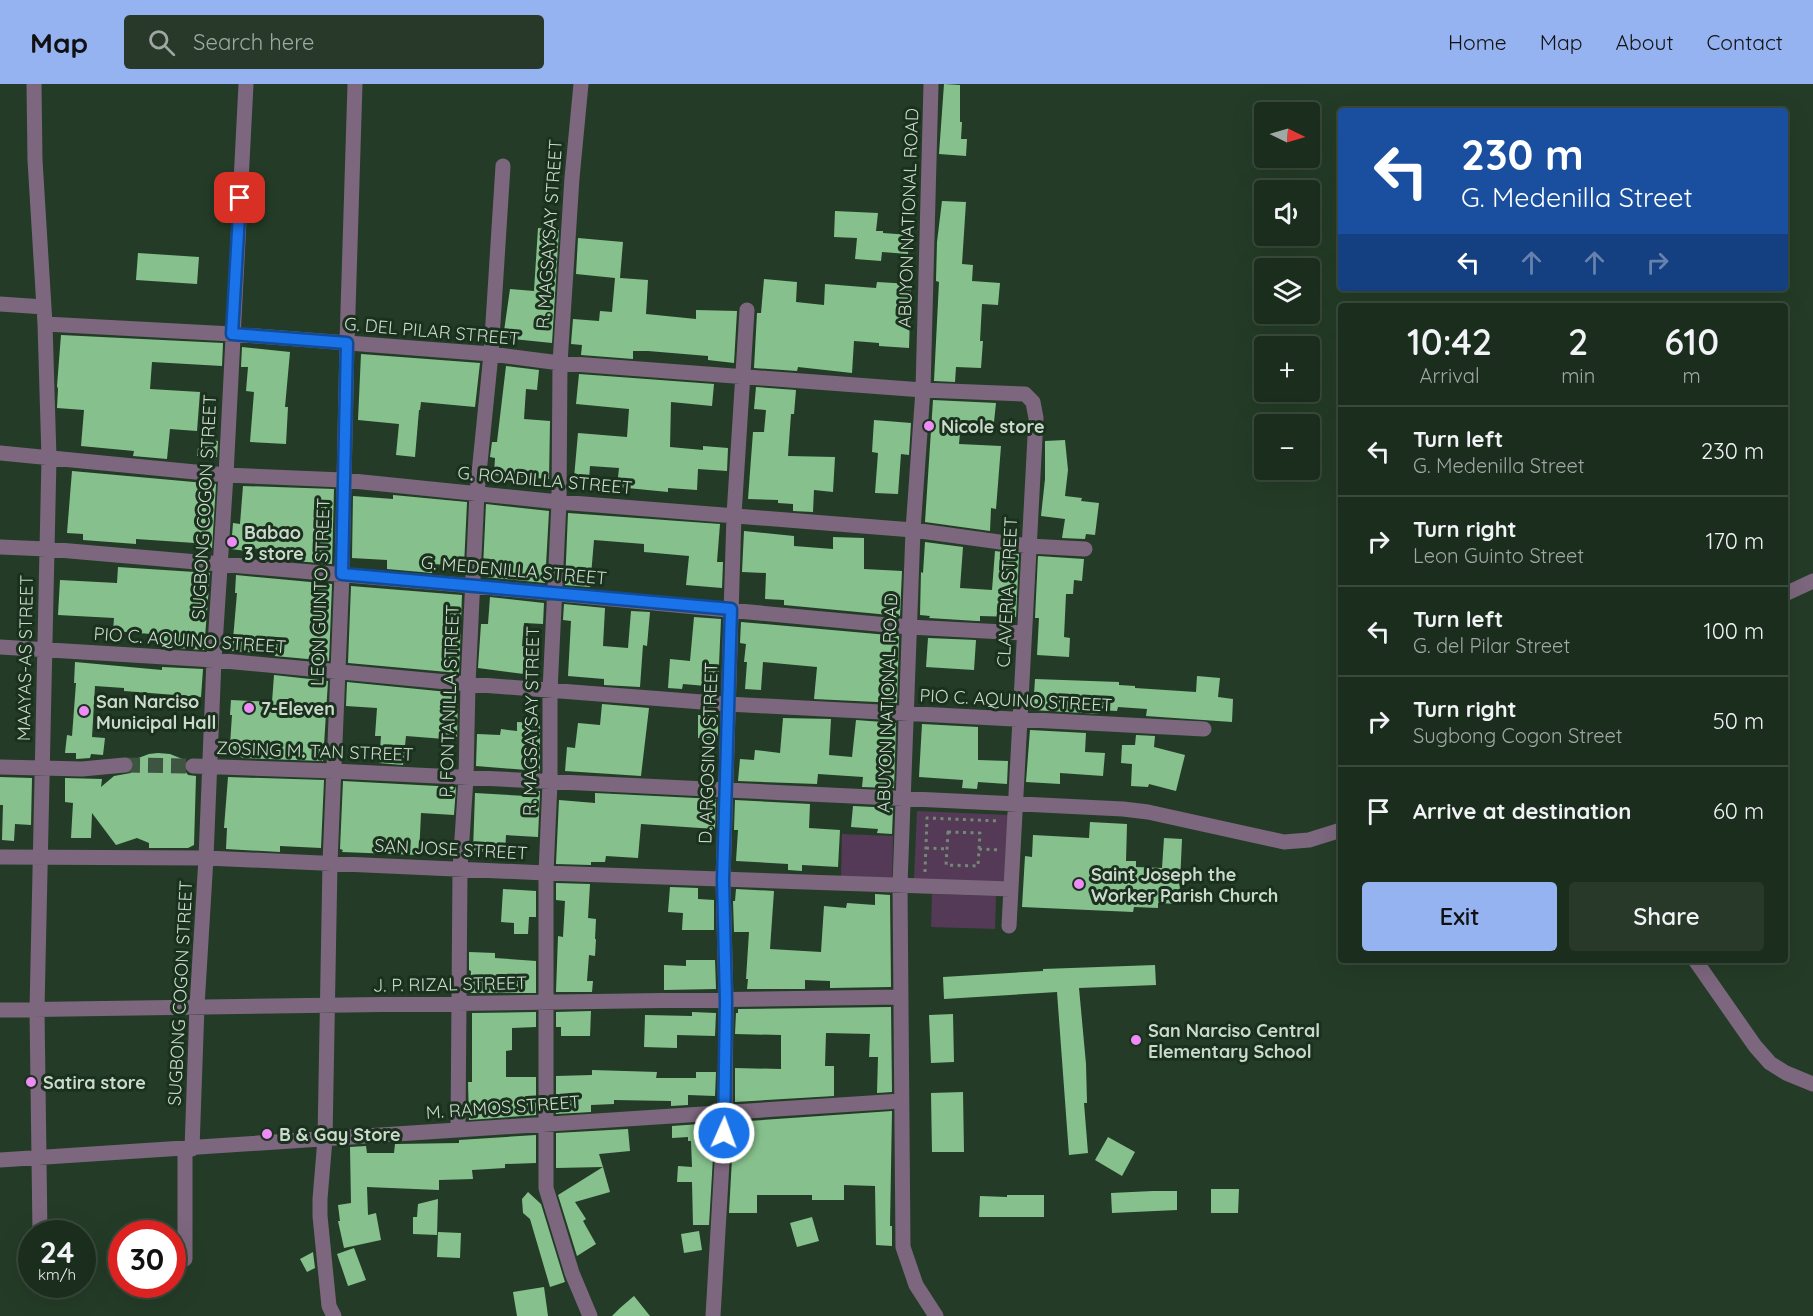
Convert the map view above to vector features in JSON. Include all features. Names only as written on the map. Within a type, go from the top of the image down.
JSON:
[{"type":"street","name":"MAAYAS-AS STREET","points":[[34,84],[35,160],[45,324],[49,458],[37,1010],[40,1220]]},
{"type":"street","name":"SUGBONG COGON STREET","points":[[186,1232],[214,660],[246,84]]},
{"type":"street","name":"LEON GUINTO STREET","points":[[334,1316],[329,1306],[320,1216],[325,1139],[330,863],[342,574],[355,84]]},
{"type":"street","name":"R. MAGSAYSAY STREET","points":[[581,84],[572,178],[560,363],[559,502],[550,690],[550,782],[546,873],[546,1188],[572,1273],[590,1316]]},
{"type":"street","name":"ABUYON NATIONAL ROAD","points":[[931,84],[923,390],[913,530],[900,885],[903,1247],[916,1285],[936,1316]]},
{"type":"street","name":"P. FONTANILLA STREET","points":[[458,1130],[460,869],[468,684],[477,493],[492,354],[503,166]]},
{"type":"street","points":[[0,304],[44,307]]},
{"type":"street","name":"D. ARGOSINO STREET","points":[[713,1316],[725,1111],[726,1001],[723,880],[734,515],[747,310]]},
{"type":"street","name":"G. DEL PILAR STREET","points":[[45,324],[232,334],[492,354],[560,363],[923,390],[1025,394],[1033,402],[1036,418]]},
{"type":"street","name":"CLAVERIA STREET","points":[[1010,926],[1036,418]]},
{"type":"street","name":"G. ROADILLA STREET","points":[[0,453],[226,475],[343,480],[559,502],[913,530],[1029,546],[1085,549]]},
{"type":"street","name":"G. MEDENILLA STREET","points":[[0,547],[342,574],[909,627],[1024,633]]},
{"type":"street","points":[[1788,593],[1813,581]]},
{"type":"street","name":"PIO C. AQUINO STREET","points":[[0,647],[214,660],[468,684],[728,704],[1204,729]]},
{"type":"street","points":[[0,767],[109,768],[125,765]]},
{"type":"street","name":"ZOSING M. TAN STREET","points":[[193,766],[903,798],[1148,812],[1284,842],[1309,840],[1338,831]]},
{"type":"street","name":"SAN JOSE STREET","points":[[0,857],[206,858],[723,880],[1011,889]]},
{"type":"street","points":[[1697,963],[1755,1046],[1770,1063],[1786,1073],[1813,1084]]},
{"type":"street","name":"J. P. RIZAL STREET","points":[[0,1010],[901,997]]},
{"type":"street","name":"M. RAMOS STREET","points":[[0,1160],[902,1101]]},
{"type":"path","points":[[925,886],[927,818],[1000,820]]},
{"type":"path","points":[[948,832],[980,833],[978,866],[946,865],[947,849],[948,832]]},
{"type":"path","points":[[926,848],[947,849]]},
{"type":"shaded area","points":[[917,811],[1010,815],[1007,882],[914,879]]},
{"type":"shaded area","points":[[842,834],[893,836],[892,881],[841,879]]},
{"type":"shaded area","points":[[932,894],[996,896],[995,929],[931,927]]},
{"type":"building","points":[[944,84],[960,85],[961,139],[967,139],[966,156],[939,154]]},
{"type":"building","points":[[942,201],[966,202],[962,264],[973,265],[972,281],[1000,283],[998,305],[982,304],[981,368],[956,367],[955,382],[934,381],[939,282],[936,281],[937,242]]},
{"type":"building","points":[[835,211],[878,213],[876,231],[910,235],[908,254],[882,252],[881,261],[855,259],[857,238],[834,237]]},
{"type":"building","points":[[538,228],[559,230],[552,343],[503,338],[510,289],[534,291]]},
{"type":"building","points":[[578,238],[623,242],[620,278],[648,280],[646,314],[696,319],[696,310],[737,311],[734,363],[708,360],[708,356],[648,351],[633,351],[633,359],[581,355],[582,345],[571,344],[573,319],[599,321],[600,311],[612,312],[615,278],[576,274]]},
{"type":"building","points":[[138,253],[199,257],[197,284],[136,280]]},
{"type":"building","points":[[764,279],[797,282],[796,302],[824,305],[825,284],[876,288],[877,282],[911,284],[909,348],[879,346],[879,343],[854,341],[852,373],[798,367],[797,371],[754,368],[757,313],[761,313]]},
{"type":"building","points":[[61,335],[223,343],[222,366],[152,362],[150,389],[200,392],[197,431],[170,429],[167,459],[133,456],[134,451],[81,446],[84,410],[57,408]]},
{"type":"building","points":[[242,347],[290,352],[285,407],[288,407],[286,444],[250,442],[254,392],[246,391],[248,367],[241,367]]},
{"type":"building","points":[[361,354],[480,363],[475,407],[421,402],[415,457],[396,455],[399,424],[358,420]]},
{"type":"building","points":[[506,366],[539,370],[537,390],[526,389],[524,419],[550,421],[549,479],[494,475],[495,458],[490,457],[492,442],[497,442]]},
{"type":"building","points":[[579,374],[714,384],[712,406],[671,402],[670,447],[703,450],[703,446],[728,448],[727,471],[698,469],[697,490],[668,488],[668,492],[617,487],[619,468],[590,466],[589,480],[574,478],[578,433],[627,437],[629,409],[576,404]]},
{"type":"building","points":[[756,387],[796,390],[794,414],[791,414],[788,456],[835,457],[833,492],[814,490],[813,512],[793,511],[793,504],[778,503],[778,500],[748,499],[753,432],[764,432],[766,410],[754,409]]},
{"type":"building","points":[[933,400],[996,403],[994,422],[961,420],[959,444],[1001,446],[996,509],[991,508],[990,531],[925,522]]},
{"type":"building","points":[[874,420],[911,423],[909,455],[901,454],[898,494],[875,493],[878,453],[872,452]]},
{"type":"building","points":[[199,439],[218,441],[217,457],[197,456]]},
{"type":"building","points":[[1065,440],[1068,470],[1065,496],[1099,503],[1095,535],[1086,534],[1085,539],[1062,538],[1065,519],[1041,516],[1045,479],[1045,441]]},
{"type":"building","points":[[72,471],[216,484],[212,548],[195,547],[195,543],[136,539],[136,544],[83,540],[83,534],[67,533]]},
{"type":"building","points":[[243,486],[334,489],[332,564],[295,561],[295,557],[277,556],[277,550],[231,549],[233,523],[240,524]]},
{"type":"building","points":[[393,495],[467,502],[464,566],[433,564],[432,573],[387,569],[387,560],[352,558],[353,496],[393,499]]},
{"type":"building","points":[[486,504],[549,511],[545,583],[486,577],[487,568],[483,568]]},
{"type":"building","points":[[568,513],[720,524],[717,562],[723,562],[722,588],[686,585],[689,556],[644,552],[644,544],[594,540],[590,587],[565,585]]},
{"type":"building","points":[[744,531],[794,536],[794,546],[833,549],[833,537],[864,538],[864,569],[902,571],[900,616],[784,605],[784,600],[765,599],[766,573],[742,572]]},
{"type":"building","points":[[925,542],[963,547],[960,588],[992,590],[995,551],[1019,554],[1016,617],[980,616],[980,621],[977,621],[929,618],[930,616],[920,615],[921,572],[923,573]]},
{"type":"building","points":[[1038,556],[1084,559],[1082,581],[1074,580],[1073,594],[1066,594],[1064,637],[1070,638],[1069,657],[1037,655],[1039,618],[1035,618]]},
{"type":"building","points":[[118,567],[210,573],[204,650],[164,647],[164,635],[113,631],[114,618],[58,615],[60,580],[117,583]]},
{"type":"building","points":[[236,575],[332,584],[329,661],[232,651],[237,593],[235,593]]},
{"type":"building","points":[[351,586],[462,595],[459,673],[348,663]]},
{"type":"building","points":[[490,597],[544,603],[543,624],[524,623],[522,646],[527,647],[524,674],[478,668],[481,624],[488,624]]},
{"type":"building","points":[[564,604],[605,608],[603,646],[628,648],[631,611],[650,612],[647,646],[643,645],[640,687],[604,685],[604,679],[568,676],[571,621],[563,620]]},
{"type":"building","points":[[694,617],[721,619],[718,687],[683,684],[682,689],[668,688],[670,659],[690,661]]},
{"type":"building","points":[[741,622],[899,636],[897,703],[814,699],[817,667],[763,662],[761,690],[745,689],[746,644],[740,643]]},
{"type":"building","points":[[928,638],[976,640],[974,670],[926,667]]},
{"type":"building","points":[[75,662],[162,670],[162,667],[203,669],[201,697],[124,691],[124,688],[95,686],[92,737],[105,738],[103,755],[91,754],[90,758],[76,759],[76,753],[65,753],[67,735],[72,736],[76,683],[74,683]]},
{"type":"building","points":[[274,675],[328,681],[323,761],[242,758],[230,745],[231,700],[272,702]]},
{"type":"building","points":[[1197,676],[1220,678],[1218,697],[1233,699],[1232,722],[1146,716],[1147,709],[1118,707],[1117,711],[1100,710],[1100,714],[1033,710],[1035,679],[1119,682],[1119,685],[1135,686],[1135,688],[1196,692]]},
{"type":"building","points":[[347,682],[458,693],[457,740],[406,736],[403,765],[379,763],[381,736],[375,736],[377,708],[346,706]]},
{"type":"building","points":[[602,704],[649,708],[641,776],[565,771],[567,747],[575,748],[578,723],[600,725]]},
{"type":"building","points":[[698,715],[718,715],[718,738],[698,738]]},
{"type":"building","points":[[783,718],[831,719],[829,755],[852,757],[856,720],[896,723],[894,788],[862,787],[863,777],[818,774],[817,784],[738,781],[740,759],[754,760],[755,750],[780,753]]},
{"type":"building","points":[[517,722],[540,723],[540,771],[476,766],[477,734],[500,735],[501,729],[517,731]]},
{"type":"building","points":[[922,724],[978,727],[978,760],[1008,761],[1007,784],[978,782],[977,789],[962,788],[963,780],[919,777]]},
{"type":"building","points":[[1030,730],[1086,733],[1085,752],[1105,753],[1103,776],[1060,773],[1060,784],[1026,782]]},
{"type":"building","points":[[1136,735],[1155,736],[1154,747],[1185,755],[1176,791],[1149,784],[1148,787],[1131,786],[1132,764],[1121,763],[1122,745],[1135,745]]},
{"type":"building","points":[[158,753],[170,754],[185,760],[183,765],[185,771],[188,775],[196,776],[194,845],[188,848],[149,848],[149,843],[137,838],[116,845],[92,813],[91,838],[71,838],[73,803],[65,802],[65,778],[102,779],[101,787],[114,776],[131,773],[135,765],[133,760]]},
{"type":"building","points":[[0,777],[32,778],[31,825],[15,824],[14,841],[2,840],[3,805],[0,805]]},
{"type":"building","points":[[228,777],[324,780],[321,848],[280,846],[280,852],[226,849],[227,828],[224,828]]},
{"type":"building","points":[[343,781],[456,787],[454,815],[421,813],[419,855],[342,852],[343,850],[340,849]]},
{"type":"building","points":[[526,790],[540,791],[538,837],[506,835],[505,853],[473,851],[475,793],[526,796]]},
{"type":"building","points":[[595,793],[716,799],[715,829],[641,824],[638,858],[606,856],[605,862],[591,862],[591,865],[556,864],[559,800],[595,803]]},
{"type":"building","points":[[735,800],[810,804],[809,828],[840,830],[838,867],[802,865],[802,871],[788,870],[788,864],[736,861],[738,830],[734,830]]},
{"type":"building","points":[[853,806],[893,808],[892,834],[877,833],[878,829],[851,827]]},
{"type":"building","points":[[1090,822],[1127,824],[1126,861],[1136,861],[1136,867],[1162,868],[1164,838],[1182,839],[1179,904],[1158,903],[1158,908],[1134,907],[1133,912],[1022,907],[1025,856],[1032,857],[1033,835],[1089,838]]},
{"type":"building","points":[[556,883],[590,884],[588,918],[596,919],[595,956],[589,955],[587,981],[593,981],[592,992],[556,992],[558,936],[563,937],[565,901],[556,900]]},
{"type":"building","points":[[670,887],[698,888],[698,899],[714,900],[714,930],[682,930],[683,913],[668,912]]},
{"type":"building","points":[[503,889],[536,891],[536,917],[529,917],[528,934],[514,934],[514,923],[501,922]]},
{"type":"building","points":[[736,889],[774,891],[770,949],[821,952],[824,906],[846,908],[847,903],[875,905],[875,894],[890,895],[891,987],[830,988],[830,981],[805,980],[805,989],[747,989],[749,932],[734,932],[733,901],[735,901]]},
{"type":"building","points":[[469,952],[495,953],[495,958],[536,961],[536,993],[470,993]]},
{"type":"building","points":[[686,960],[715,960],[716,989],[664,990],[664,965],[686,966]]},
{"type":"building","points":[[1155,965],[1156,985],[1079,988],[1086,1064],[1087,1103],[1084,1103],[1088,1153],[1069,1155],[1057,992],[944,999],[943,977],[1043,971],[1043,969]]},
{"type":"building","points":[[891,1007],[892,1092],[877,1093],[878,1057],[869,1057],[870,1034],[826,1033],[825,1066],[834,1066],[834,1096],[735,1102],[735,1068],[781,1069],[781,1035],[735,1034],[738,1009]]},
{"type":"building","points":[[591,1011],[590,1036],[561,1036],[561,1027],[556,1027],[556,1012]]},
{"type":"building","points":[[536,1012],[536,1027],[512,1028],[512,1050],[506,1051],[506,1077],[536,1077],[536,1115],[469,1120],[468,1082],[472,1082],[472,1013]]},
{"type":"building","points":[[692,1012],[716,1013],[715,1036],[677,1035],[677,1048],[644,1047],[645,1015],[692,1016]]},
{"type":"building","points":[[953,1014],[954,1062],[931,1063],[929,1015]]},
{"type":"building","points":[[592,1070],[657,1072],[656,1078],[696,1078],[696,1072],[716,1072],[715,1096],[688,1095],[688,1105],[671,1106],[671,1101],[614,1100],[614,1104],[591,1105],[591,1112],[556,1114],[556,1076],[592,1075]]},
{"type":"building","points":[[963,1092],[964,1152],[932,1152],[931,1093]]},
{"type":"building","points":[[892,1111],[890,1226],[892,1226],[892,1246],[876,1245],[875,1186],[844,1185],[844,1200],[812,1200],[812,1195],[757,1195],[757,1213],[729,1213],[734,1122]]},
{"type":"building","points":[[715,1123],[709,1225],[693,1225],[692,1182],[677,1182],[678,1166],[692,1167],[691,1141],[688,1141],[688,1137],[672,1138],[672,1126]]},
{"type":"building","points":[[628,1129],[630,1151],[599,1154],[603,1167],[556,1168],[556,1133]]},
{"type":"building","points":[[536,1135],[536,1163],[505,1164],[505,1168],[472,1170],[473,1179],[439,1180],[439,1190],[367,1187],[368,1215],[376,1213],[381,1240],[344,1248],[338,1221],[340,1221],[338,1205],[351,1203],[350,1147],[366,1146],[367,1153],[394,1153],[395,1144],[459,1143],[459,1140]]},
{"type":"building","points":[[1108,1137],[1135,1152],[1122,1176],[1095,1160]]},
{"type":"building","points":[[603,1167],[610,1192],[575,1202],[586,1219],[583,1221],[596,1244],[577,1256],[558,1195]]},
{"type":"building","points":[[1211,1189],[1239,1189],[1238,1213],[1211,1213]]},
{"type":"building","points":[[1177,1191],[1177,1210],[1112,1213],[1111,1193]]},
{"type":"building","points":[[528,1192],[541,1204],[565,1282],[550,1287],[530,1219],[523,1213],[522,1199]]},
{"type":"building","points":[[1007,1195],[1044,1195],[1044,1217],[979,1217],[980,1196],[1007,1197]]},
{"type":"building","points":[[438,1199],[437,1235],[413,1234],[413,1217],[417,1217],[418,1204]]},
{"type":"building","points":[[812,1217],[819,1241],[797,1247],[790,1223]]},
{"type":"building","points":[[699,1231],[702,1250],[684,1253],[681,1234]]},
{"type":"building","points":[[438,1232],[461,1233],[460,1258],[437,1257]]},
{"type":"building","points":[[354,1248],[366,1280],[348,1286],[337,1254]]},
{"type":"building","points":[[313,1252],[315,1268],[307,1272],[300,1259]]},
{"type":"building","points":[[544,1287],[548,1316],[517,1316],[513,1292]]},
{"type":"building","points":[[634,1296],[650,1316],[612,1316],[620,1308]]},
{"type":"tunnel","points":[[125,765],[193,766]]},
{"type":"place","name":"Nicole store","points":[[929,426]]},
{"type":"place","name":"Babao 3 store","points":[[232,542]]},
{"type":"place","name":"7-Eleven","points":[[249,708]]},
{"type":"place","name":"San Narciso Municipal Hall","points":[[84,711]]},
{"type":"place","name":"Saint Joseph the Worker Parish Church","points":[[1079,884]]},
{"type":"place","name":"San Narciso Central Elementary School","points":[[1136,1040]]},
{"type":"place","name":"Satira store","points":[[31,1082]]},
{"type":"place","name":"B & Gay Store","points":[[267,1134]]},
{"type":"route","points":[[240,198],[232,334],[347,343],[342,574],[731,609],[723,880],[726,1001],[724,1133]]}]
